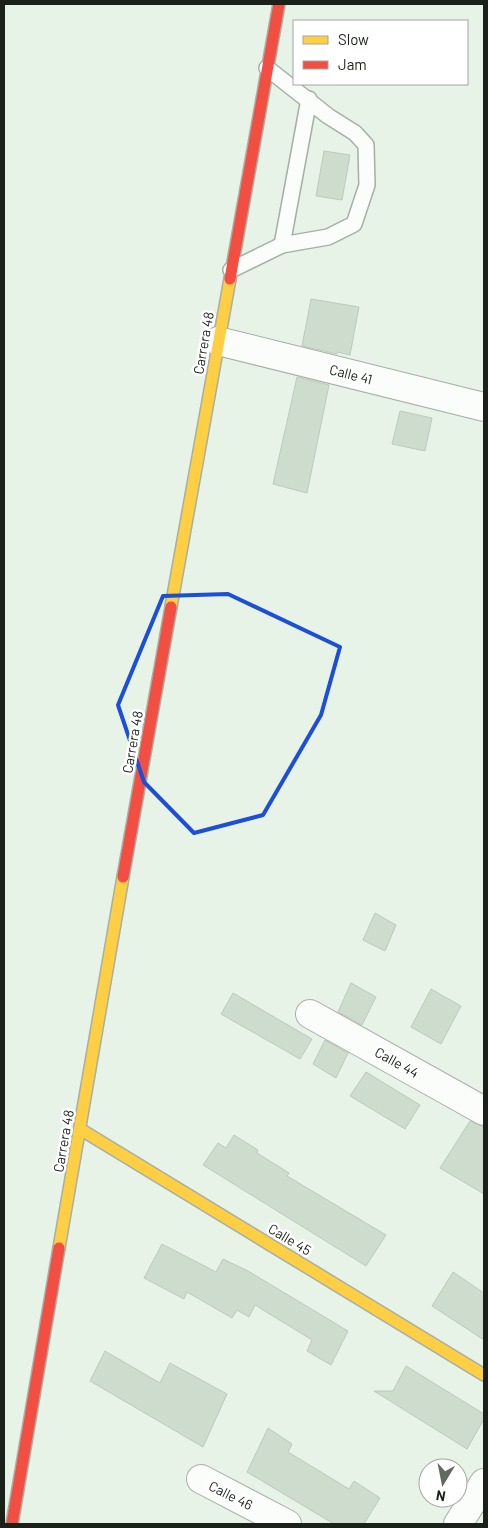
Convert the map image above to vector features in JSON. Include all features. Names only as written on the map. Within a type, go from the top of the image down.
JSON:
[{"type":"main road","name":"Carrera 48","points":[[12,1524],[218,341],[279,4]]},
{"type":"main road","name":"Calle 45","points":[[80,1129],[484,1375]]},
{"type":"street","name":"Calle 41","points":[[218,341],[484,407]]},
{"type":"street","name":"Calle 44","points":[[310,1014],[484,1111]]},
{"type":"street","name":"Calle 46","points":[[201,1480],[288,1524]]},
{"type":"street","points":[[458,1524],[484,1483]]},
{"type":"lane","points":[[232,270],[282,245],[328,237],[354,224],[367,185],[366,145],[355,133],[328,116],[309,99],[267,68]]},
{"type":"lane","points":[[282,245],[309,99]]},
{"type":"highlighted area","points":[[228,594],[340,647],[321,715],[263,815],[194,833],[144,782],[118,705],[163,596]]},
{"type":"building","points":[[324,151],[350,155],[342,200],[316,196]]},
{"type":"building","points":[[311,299],[359,307],[350,355],[302,346]]},
{"type":"building","points":[[297,377],[329,385],[307,493],[273,484]]},
{"type":"building","points":[[400,411],[432,418],[425,451],[392,444]]},
{"type":"building","points":[[375,913],[396,925],[385,951],[363,940]]},
{"type":"building","points":[[351,983],[376,997],[362,1025],[338,1012]]},
{"type":"building","points":[[431,989],[461,1006],[441,1044],[411,1027]]},
{"type":"building","points":[[233,993],[312,1039],[300,1059],[221,1014]]},
{"type":"building","points":[[325,1040],[348,1053],[336,1078],[313,1064]]},
{"type":"building","points":[[366,1072],[420,1105],[405,1129],[350,1096]]},
{"type":"building","points":[[470,1121],[484,1127],[484,1194],[440,1168]]},
{"type":"building","points":[[234,1135],[258,1150],[257,1153],[289,1173],[287,1176],[386,1235],[366,1266],[203,1165],[218,1143],[226,1148]]},
{"type":"building","points":[[162,1244],[216,1272],[223,1259],[248,1271],[348,1331],[331,1365],[307,1351],[312,1340],[255,1305],[249,1317],[237,1310],[232,1318],[187,1292],[184,1299],[144,1278]]},
{"type":"building","points":[[453,1272],[484,1293],[484,1340],[432,1306]]},
{"type":"building","points":[[105,1351],[160,1383],[170,1363],[227,1394],[203,1447],[90,1381]]},
{"type":"building","points":[[406,1366],[484,1414],[484,1419],[467,1449],[374,1391],[393,1391]]},
{"type":"building","points":[[268,1428],[292,1444],[288,1452],[349,1489],[354,1481],[380,1498],[364,1524],[334,1524],[247,1472]]},
{"type":"traffic: slow","points":[[171,607],[230,279]]},
{"type":"traffic: slow","points":[[59,1248],[123,877]]},
{"type":"traffic: slow","points":[[80,1129],[484,1375]]},
{"type":"traffic: jam","points":[[230,279],[279,4]]},
{"type":"traffic: jam","points":[[123,877],[171,607]]},
{"type":"traffic: jam","points":[[12,1524],[59,1248]]}]
